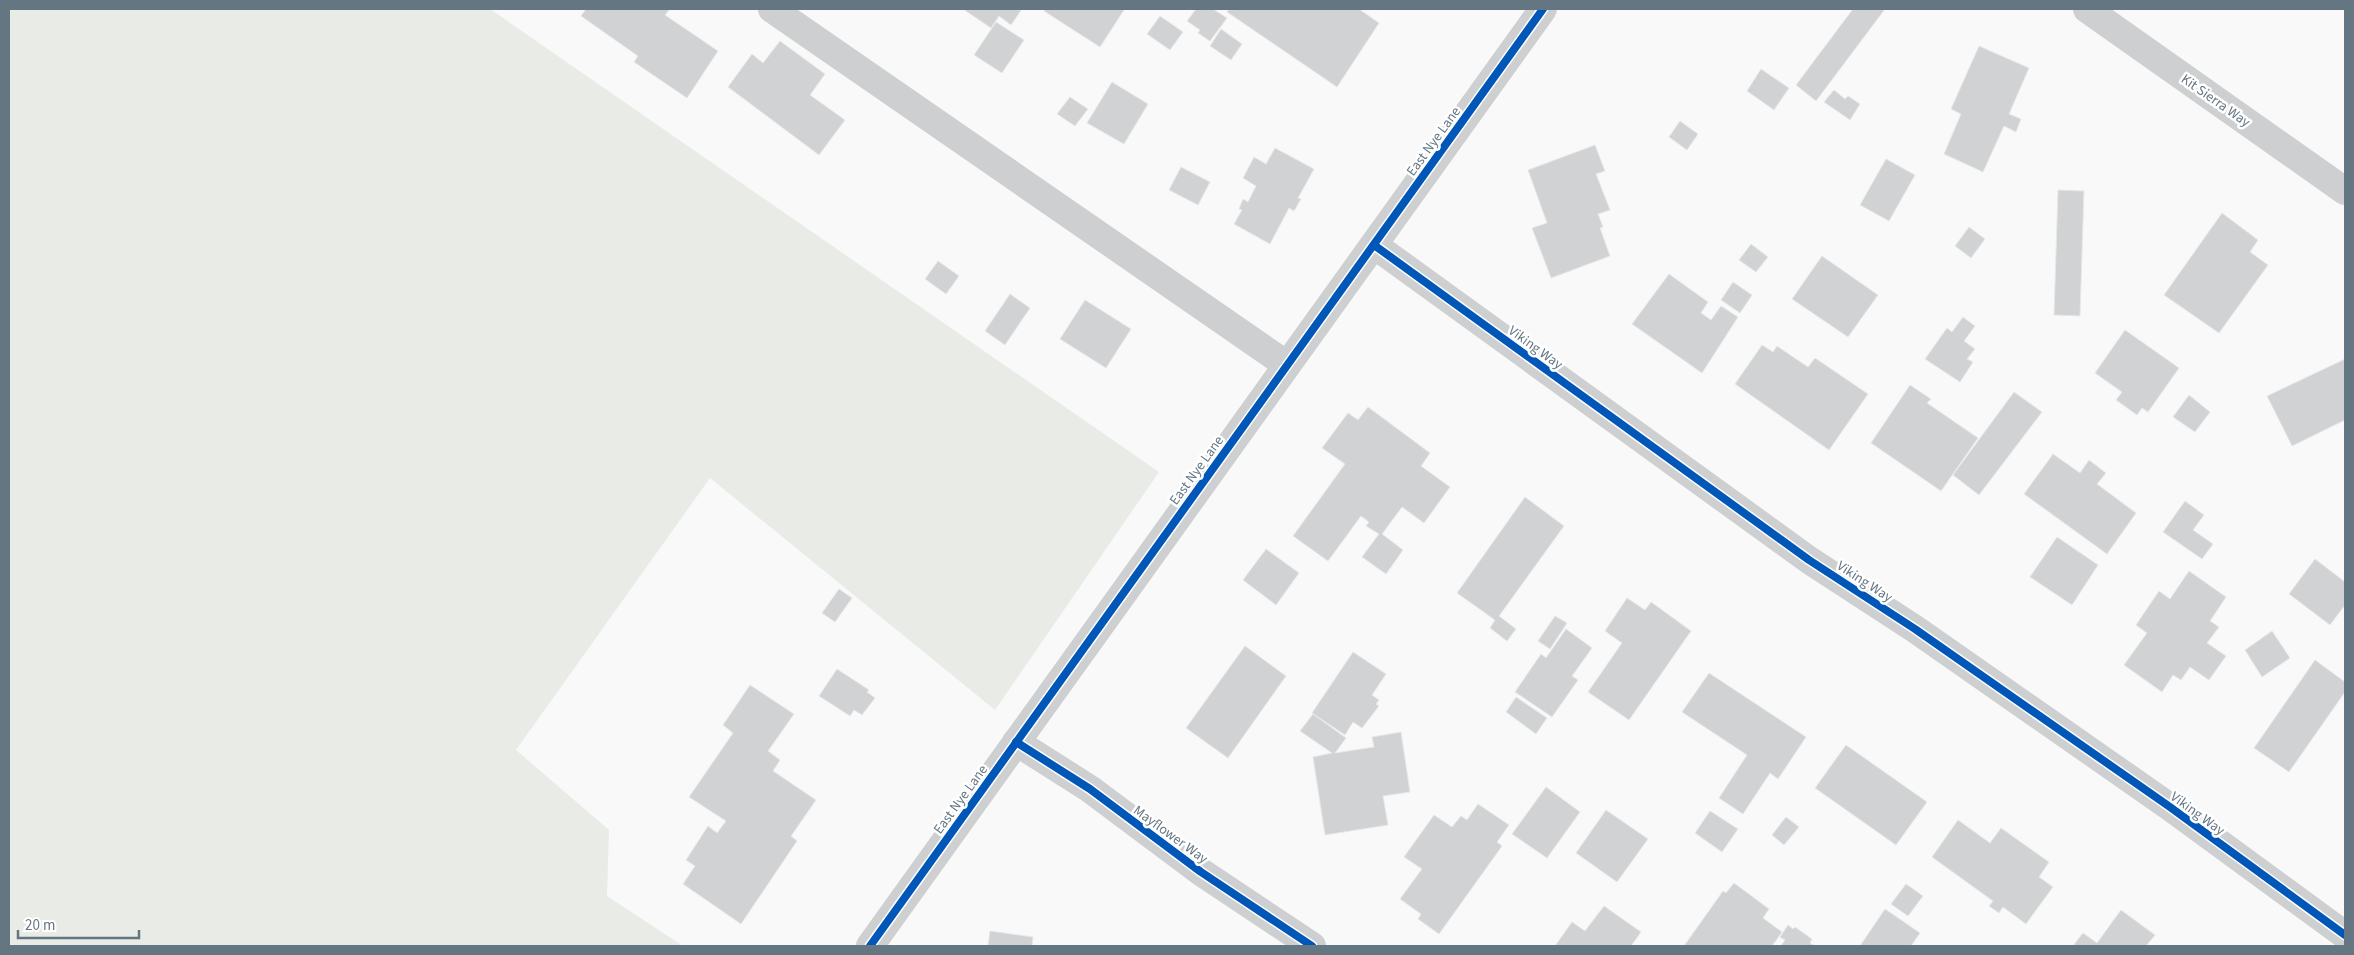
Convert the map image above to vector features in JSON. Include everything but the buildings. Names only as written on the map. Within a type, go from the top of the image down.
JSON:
[{"type":"street","points":[[772,9],[1287,365]]},
{"type":"street","name":"East Nye Lane","points":[[870,946],[1374,245],[1541,9]]},
{"type":"street","name":"Kit Sierra Way","points":[[2087,9],[2345,191]]},
{"type":"street","name":"Viking Way","points":[[1374,245],[1810,560],[1923,635],[2170,807],[2345,934]]},
{"type":"street","name":"Mayflower Way","points":[[1016,742],[1090,789],[1201,872],[1312,946]]},
{"type":"shaded area","points":[[9,9],[490,9],[1159,472],[995,710],[710,478],[516,750],[609,830],[607,896],[683,946],[9,946]]},
{"type":"cycle path","points":[[870,946],[1543,9]]},
{"type":"cycle path","points":[[1374,245],[1809,560],[1915,629],[2170,807],[2345,935]]},
{"type":"cycle path","points":[[1016,742],[1090,789],[1201,872],[1312,946]]}]
